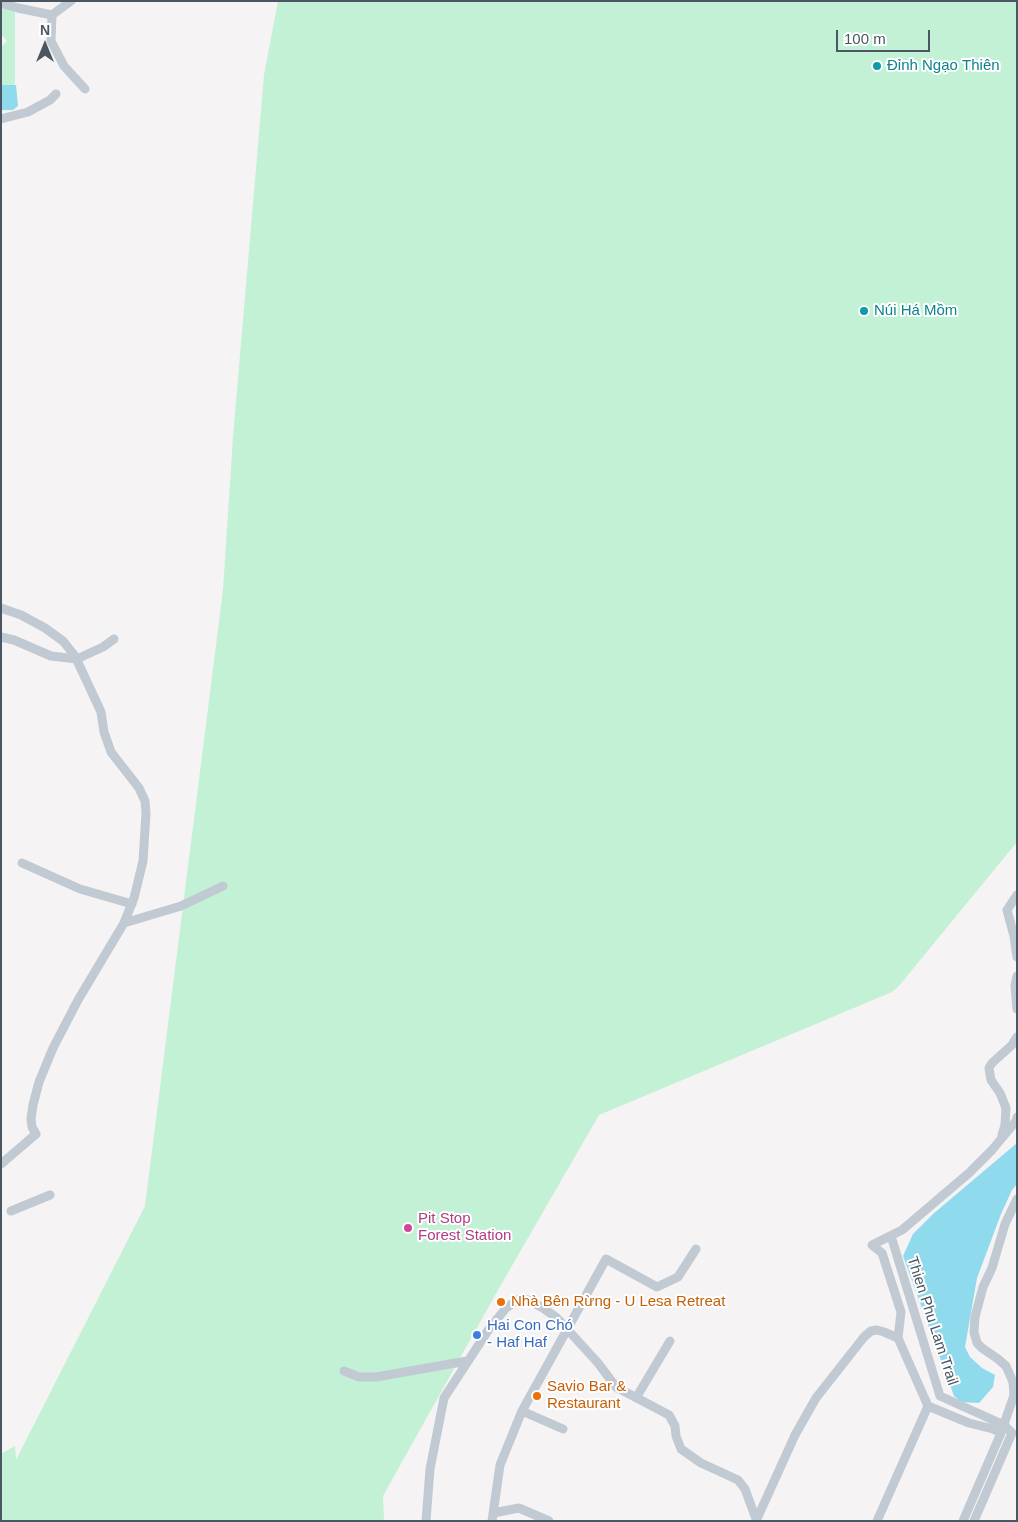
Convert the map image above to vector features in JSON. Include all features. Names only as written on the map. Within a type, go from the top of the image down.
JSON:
[{"type":"street","points":[[2,2],[18,8],[52,15],[71,1]]},
{"type":"street","points":[[52,15],[51,41],[64,66],[85,89]]},
{"type":"street","points":[[1,119],[28,112],[50,100],[56,94]]},
{"type":"street","points":[[1,608],[45,628],[63,641],[77,659],[101,712],[110,752],[139,788],[145,801],[146,813],[143,861],[132,904],[124,923],[78,1000],[53,1048],[40,1082],[32,1111],[32,1127],[36,1134],[1,1164]]},
{"type":"street","points":[[1,637],[14,640],[51,656],[77,659],[103,647],[114,639]]},
{"type":"street","points":[[22,863],[80,889],[132,904]]},
{"type":"street","points":[[124,923],[181,906],[223,886]]},
{"type":"street","points":[[1017,895],[1012,909],[1017,956]]},
{"type":"street","points":[[1017,976],[1014,986],[1017,1009]]},
{"type":"street","points":[[1000,1142],[1005,1125],[1006,1108],[1000,1093],[991,1080],[989,1068],[1012,1045],[1017,1037]]},
{"type":"street","points":[[1002,1429],[993,1429],[969,1423],[928,1406],[898,1338],[901,1312],[882,1253],[872,1245],[902,1230],[943,1196],[1000,1142],[1017,1121],[1017,1117]]},
{"type":"street","points":[[11,1210],[50,1195]]},
{"type":"street","points":[[963,1521],[1002,1429],[1014,1395],[1013,1382],[1006,1366],[982,1348],[977,1342],[974,1332],[975,1317],[983,1287],[992,1268],[1005,1224],[1017,1199]]},
{"type":"street","name":"Thien Phu Lam Trail","points":[[890,1236],[940,1396],[1002,1429],[1012,1432],[974,1521]]},
{"type":"street","points":[[549,1521],[519,1508],[492,1517],[500,1465],[522,1411],[606,1260],[657,1288],[678,1276],[696,1249]]},
{"type":"street","points":[[426,1521],[430,1469],[444,1398],[467,1361],[506,1308],[519,1299],[528,1300],[543,1308],[568,1328],[616,1387],[669,1415],[675,1426],[676,1436],[681,1448],[701,1464],[738,1480],[745,1489],[756,1520]]},
{"type":"street","points":[[756,1520],[805,1416],[832,1377],[864,1337],[872,1331],[877,1330],[898,1338]]},
{"type":"street","points":[[636,1398],[670,1341]]},
{"type":"street","points":[[344,1372],[359,1377],[376,1377],[467,1361]]},
{"type":"street","points":[[877,1521],[928,1406]]},
{"type":"street","points":[[522,1411],[563,1429]]},
{"type":"green space","points":[[1,1],[7,7],[12,1],[15,1],[15,84],[1,92],[1,47],[7,41],[1,34]]},
{"type":"green space","points":[[278,1],[1017,1],[1017,842],[892,992],[599,1115],[498,1290],[383,1496],[384,1521],[1,1521],[1,1454],[15,1446],[16,1460],[145,1206],[223,590],[233,437],[264,75]]},
{"type":"water","points":[[1,85],[16,85],[18,106],[13,110],[1,110]]},
{"type":"water","points":[[1017,1143],[1017,1184],[1012,1190],[1001,1214],[977,1278],[965,1347],[970,1357],[982,1368],[995,1375],[993,1387],[979,1403],[961,1402],[954,1396],[903,1256],[913,1234],[933,1214]]},
{"type":"place","name":"Đỉnh Ngạo Thiên","points":[[877,66]]},
{"type":"place","name":"Núi Há Mồm","points":[[864,311]]},
{"type":"place","name":"Pit Stop Forest Station","points":[[408,1228]]},
{"type":"place","name":"Nhà Bên Rừng - U Lesa Retreat","points":[[501,1302]]},
{"type":"place","name":"Hai Con Chó - Haf Haf","points":[[477,1335]]},
{"type":"place","name":"Savio Bar & Restaurant","points":[[537,1396]]}]
